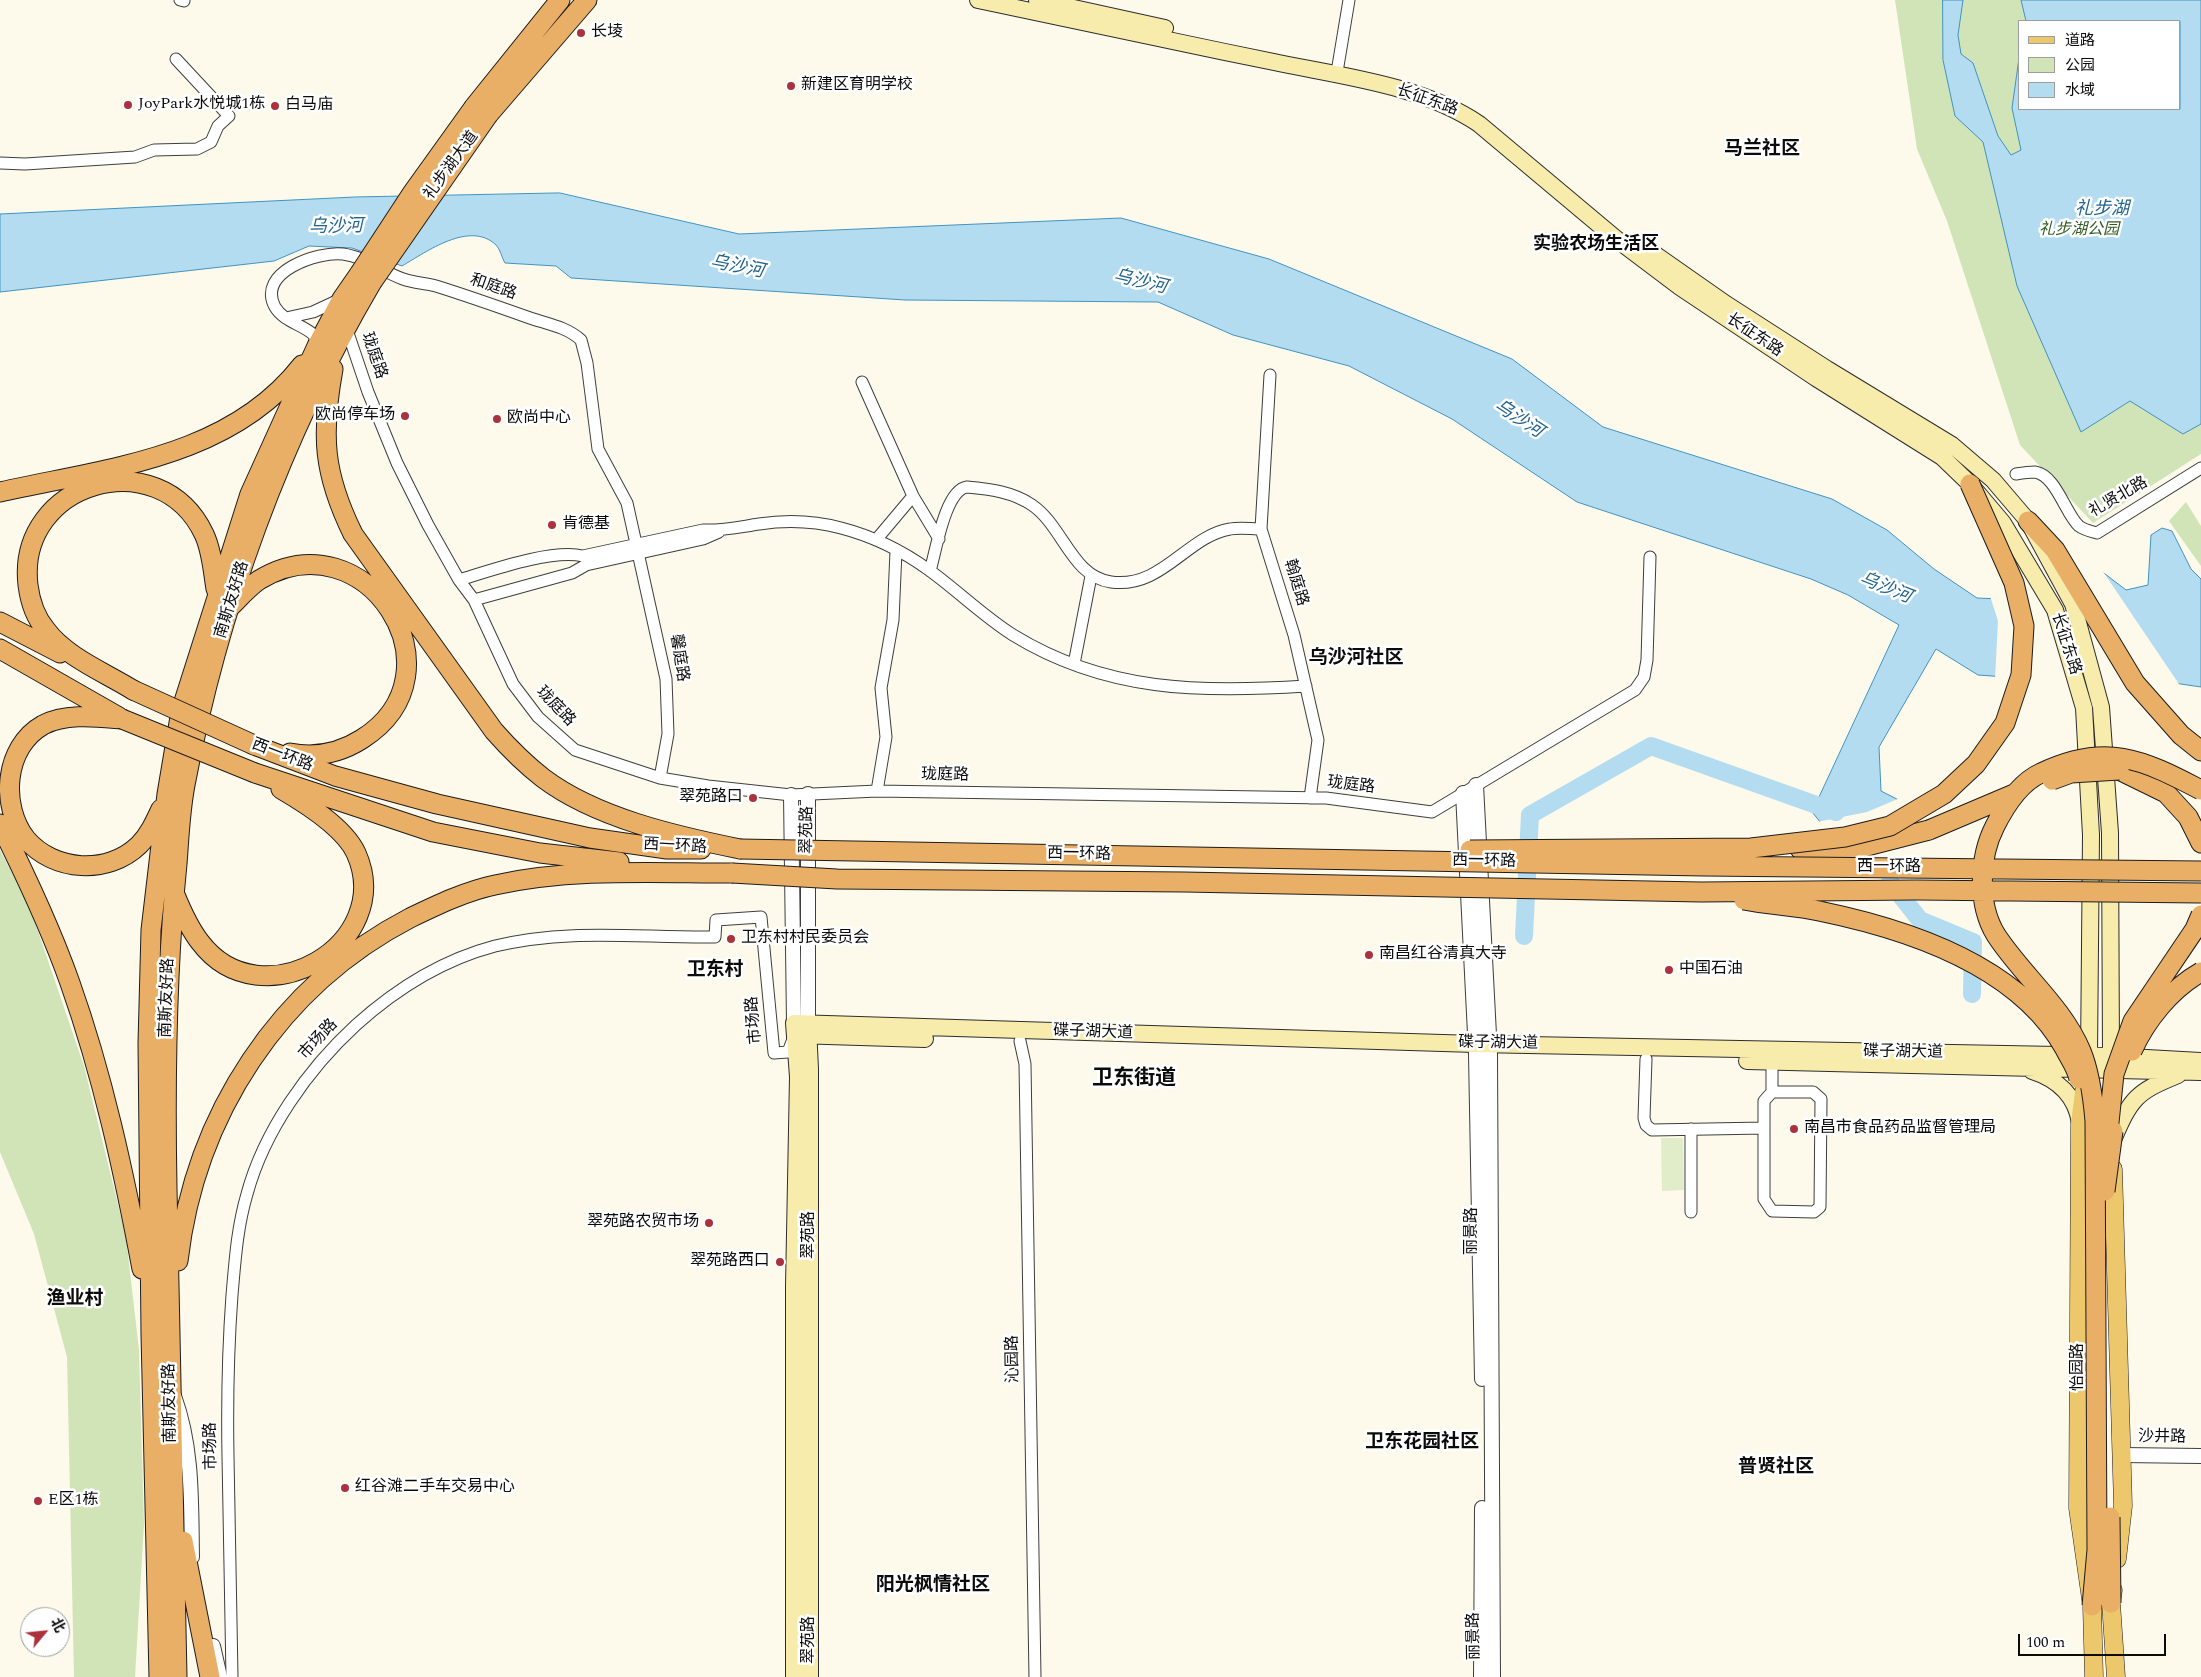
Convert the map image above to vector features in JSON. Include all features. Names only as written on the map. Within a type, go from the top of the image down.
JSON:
[{"type":"highway","name":"礼步湖大道","points":[[317,346],[342,299],[366,277],[560,0]]},
{"type":"highway","name":"礼步湖大道","points":[[481,111],[587,0]]},
{"type":"highway","name":"礼步湖大道","points":[[337,346],[366,277]]},
{"type":"highway","points":[[0,492],[178,451],[205,440],[235,425],[262,405],[292,378],[317,346]]},
{"type":"highway","name":"南斯友好路","points":[[159,1677],[160,1335],[170,927],[184,789],[223,600],[250,494],[317,346]]},
{"type":"highway","points":[[337,346],[326,408],[325,440],[328,468],[341,508],[353,534],[494,731],[516,756],[545,779],[577,798],[614,815],[678,836],[740,849]]},
{"type":"highway","name":"南斯友好路","points":[[177,1677],[170,1384],[160,1335],[148,1053],[151,930],[167,794],[181,711],[223,600],[294,434],[337,346]]},
{"type":"highway","points":[[133,690],[62,647],[46,631],[35,614],[27,573],[30,551],[36,532],[48,515],[64,499],[88,486],[112,481],[135,482],[154,487],[182,505],[204,534],[223,600],[276,572],[293,567],[314,566],[334,568],[354,575],[370,585],[383,598],[401,633],[406,652],[406,674],[395,709],[371,733],[356,743],[322,755],[300,754],[254,746]]},
{"type":"highway","points":[[1751,848],[1845,838],[1890,826],[1944,794],[1976,764],[2005,723],[2021,675],[2024,626],[2014,583],[1970,484]]},
{"type":"highway","points":[[2028,522],[2055,550],[2135,683],[2181,735],[2201,751]]},
{"type":"highway","name":"西一环路","points":[[0,622],[133,690],[254,746],[344,779],[437,804],[590,838],[667,850],[740,849],[1684,866],[2201,871]]},
{"type":"highway","name":"西一环路","points":[[0,649],[122,719],[255,773],[433,832],[558,856],[732,873],[837,879],[1184,882],[1701,892],[1916,890],[2201,893]]},
{"type":"highway","points":[[122,719],[90,717],[65,719],[44,725],[26,740],[15,757],[9,777],[10,801],[16,820],[26,839],[40,852],[62,863],[86,866],[104,864],[124,856],[138,845],[152,827],[167,794]]},
{"type":"highway","points":[[2111,1603],[2100,1186],[2092,1085],[2084,1059],[2059,1012],[1995,933],[1986,907],[1981,876],[1988,841],[2003,810],[2031,777],[2059,764],[2082,756],[2118,756],[2151,766],[2201,790]]},
{"type":"highway","points":[[1308,859],[1400,850],[1854,849],[1929,830],[2071,773],[2119,770],[2166,793],[2188,817],[2201,843]]},
{"type":"highway","points":[[174,892],[183,916],[201,944],[219,960],[237,970],[264,976],[290,975],[312,965],[336,950],[350,930],[360,908],[363,875],[355,851],[340,832],[318,813],[255,773]]},
{"type":"highway","points":[[0,824],[43,916],[70,983],[92,1053],[114,1133],[160,1335]]},
{"type":"highway","points":[[160,1335],[194,1178],[212,1130],[239,1078],[267,1035],[305,993],[343,959],[393,927],[442,902],[494,885],[601,872],[732,873]]},
{"type":"highway","points":[[1701,892],[1820,911],[1888,929],[1947,949],[1995,976],[2034,1008],[2057,1035],[2078,1072],[2089,1116],[2100,1186]]},
{"type":"highway","points":[[2092,1606],[2097,1550],[2100,1186],[2114,1074],[2133,1020],[2195,929],[2201,915]]},
{"type":"highway","points":[[2100,1186],[2121,1075],[2138,1036],[2163,1003],[2192,977],[2201,972]]},
{"type":"highway","points":[[173,1493],[210,1677]]},
{"type":"main road","name":"长征东路","points":[[978,0],[1367,82],[1433,100],[1463,113],[1479,124],[1615,238],[1680,287],[1816,378],[1942,457],[1970,484],[2003,523],[2055,610],[2084,708],[2091,835],[2088,1064]]},
{"type":"main road","name":"长征东路","points":[[1037,0],[1338,66],[1437,91],[1463,101],[1484,115],[1623,231],[1718,298],[1827,369],[1952,445],[1992,480],[2028,522],[2073,604],[2101,707],[2110,833],[2111,1064]]},
{"type":"main road","points":[[2111,994],[2123,1022],[2133,1035],[2181,1066],[2138,1094],[2127,1107],[2112,1140]]},
{"type":"main road","points":[[2008,1055],[2048,1045],[2068,1032],[2081,1014],[2090,995]]},
{"type":"main road","name":"碟子湖大道","points":[[801,1030],[1483,1049],[1646,1059],[2022,1068],[2088,1064],[2181,1066],[2201,1072]]},
{"type":"main road","name":"碟子湖大道","points":[[801,1030],[1020,1041],[2008,1055],[2088,1064]]},
{"type":"main road","name":"翠苑路","points":[[794,1677],[794,1286],[798,1077],[801,1030]]},
{"type":"main road","name":"翠苑路","points":[[801,1030],[810,1677]]},
{"type":"main road","name":"碟子湖大道","points":[[2181,1066],[2201,1061]]},
{"type":"main road","name":"怡园路","points":[[2088,1064],[2080,1124],[2078,1508],[2092,1606],[2094,1677]]},
{"type":"main road","points":[[2111,1064],[2124,1506],[2111,1603],[2116,1677]]},
{"type":"main road","points":[[2022,1068],[2045,1076],[2064,1089],[2074,1101],[2080,1124]]},
{"type":"street","points":[[1338,66],[1349,0]]},
{"type":"street","points":[[0,163],[25,164],[135,157],[154,150],[197,150],[205,147],[211,142],[218,126],[229,116],[176,59]]},
{"type":"street","name":"和庭路","points":[[317,346],[314,335],[286,318],[276,307],[272,298],[273,290],[278,277],[307,259],[334,254],[352,256],[404,279],[462,294],[574,333],[581,340],[585,350],[598,449],[627,503],[639,549]]},
{"type":"street","points":[[286,318],[313,312],[342,299]]},
{"type":"street","name":"珑庭路","points":[[346,327],[368,392],[397,463],[428,525],[459,580],[474,600],[513,684],[538,717],[575,750],[660,778],[708,786],[791,795],[877,791],[1310,798],[1432,812],[1635,690],[1644,677],[1647,660],[1650,557]]},
{"type":"street","name":"翰庭路","points":[[1270,375],[1261,529],[1294,634],[1318,740],[1310,798]]},
{"type":"street","points":[[862,382],[913,496],[939,539]]},
{"type":"street","name":"礼贤北路","points":[[2016,474],[2036,472],[2042,474],[2060,495],[2077,524],[2084,530],[2097,533],[2201,468]]},
{"type":"street","points":[[930,571],[952,498],[962,488],[1004,492],[1021,498],[1044,514],[1080,564],[1091,576],[1112,582],[1131,581],[1167,568],[1196,545],[1230,529],[1261,529]]},
{"type":"street","points":[[876,540],[913,496]]},
{"type":"street","points":[[474,600],[572,573],[586,565],[703,530],[721,531],[761,524],[802,522],[841,528],[876,540],[930,571],[978,610],[1013,635],[1054,657],[1074,664],[1119,678],[1164,687],[1212,690],[1306,686]]},
{"type":"street","points":[[459,580],[501,568],[568,554],[583,556],[639,549]]},
{"type":"street","name":"馨庭路","points":[[639,549],[666,679],[668,734],[660,778]]},
{"type":"street","points":[[877,791],[886,737],[881,688],[893,620],[896,551]]},
{"type":"street","points":[[1074,664],[1091,576]]},
{"type":"street","name":"丽景路","points":[[1476,785],[1483,1049],[1493,1677]]},
{"type":"street","name":"丽景路","points":[[1463,793],[1483,1049],[1481,1677]]},
{"type":"street","name":"翠苑路","points":[[801,1030],[808,794]]},
{"type":"street","name":"翠苑路","points":[[791,795],[801,1030]]},
{"type":"street","name":"市场路","points":[[232,1677],[227,1346],[235,1247],[247,1193],[264,1150],[306,1078],[337,1042],[373,1010],[414,980],[443,964],[494,946],[550,936],[592,933],[656,938],[714,937],[716,920],[761,916],[774,1053],[788,1052],[801,1030]]},
{"type":"street","name":"沁园路","points":[[1020,1041],[1026,1064],[1035,1677]]},
{"type":"street","points":[[1646,1059],[1644,1118],[1646,1126],[1652,1130],[1764,1128]]},
{"type":"street","points":[[1772,1062],[1772,1092],[1764,1101],[1764,1199],[1767,1207],[1772,1212],[1814,1212],[1820,1207],[1821,1099],[1813,1092],[1772,1092]]},
{"type":"street","points":[[1691,1129],[1691,1212]]},
{"type":"street","points":[[170,1384],[184,1423],[191,1475],[192,1560],[220,1677]]},
{"type":"street","name":"沙井路","points":[[2122,1455],[2201,1456]]},
{"type":"green space","name":"礼步湖","points":[[1895,0],[2201,0],[2201,454],[2093,523],[2020,445],[1947,221],[1917,149]]},
{"type":"green space","points":[[2186,502],[2201,526],[2201,566],[2169,521]]},
{"type":"green space","points":[[0,850],[29,905],[84,1066],[126,1237],[139,1350],[144,1524],[135,1677],[74,1677],[67,1357],[34,1234],[0,1152]]},
{"type":"green space","points":[[1661,1138],[1683,1138],[1684,1190],[1662,1191]]},
{"type":"water","name":"礼步湖","points":[[1943,0],[1963,0],[1958,35],[1961,54],[1973,63],[1998,136],[2011,155],[2021,150],[2012,108],[2018,65],[2018,110],[2181,110],[2181,20],[2026,20],[2021,0],[2201,0],[2201,424],[2183,434],[2130,401],[2081,432],[2017,286],[1983,142],[1955,116],[1943,60]]},
{"type":"water","name":"乌沙河","points":[[560,193],[739,234],[1121,218],[1269,259],[1512,359],[1603,427],[1832,499],[1887,530],[1934,569],[1977,598],[2000,599],[2096,567],[2126,590],[2148,585],[2151,535],[2162,528],[2172,531],[2191,569],[2201,579],[2201,687],[2174,683],[2046,680],[1978,675],[1936,649],[1879,747],[1881,791],[1930,816],[1886,902],[1812,812],[1899,625],[1848,595],[1811,579],[1577,502],[1452,419],[1349,366],[1233,335],[1158,302],[905,300],[571,278],[556,266],[505,263],[496,245],[485,238],[474,236],[448,241],[402,266],[352,248],[309,246],[274,261],[0,292],[0,214],[355,197]]},
{"type":"pier","points":[[2095,565],[2100,567],[2181,687],[2148,684],[2104,687],[1995,679],[1998,621],[1990,596],[2000,597]]},
{"type":"pier","points":[[1900,798],[1931,813],[1932,817],[1888,903],[1885,904],[1817,822],[1867,812]]},
{"type":"waterway","points":[[1524,936],[1530,815],[1651,746],[1836,812]]},
{"type":"waterway","points":[[1890,882],[1920,920],[1973,942],[1972,994]]},
{"type":"place","name":"长堎","points":[[581,33]]},
{"type":"place","name":"新建区育明学校","points":[[791,86]]},
{"type":"place","name":"JoyPark水悦城1栋","points":[[128,105]]},
{"type":"place","name":"白马庙","points":[[275,106]]},
{"type":"place","name":"欧尚停车场","points":[[405,416]]},
{"type":"place","name":"欧尚中心","points":[[497,419]]},
{"type":"place","name":"肯德基","points":[[552,525]]},
{"type":"place","name":"翠苑路口","points":[[753,798]]},
{"type":"place","name":"卫东村村民委员会","points":[[731,939]]},
{"type":"place","name":"南昌红谷清真大寺","points":[[1369,955]]},
{"type":"place","name":"中国石油","points":[[1669,970]]},
{"type":"place","name":"南昌市食品药品监督管理局","points":[[1794,1129]]},
{"type":"place","name":"翠苑路农贸市场","points":[[709,1223]]},
{"type":"place","name":"翠苑路西口","points":[[780,1262]]},
{"type":"place","name":"红谷滩二手车交易中心","points":[[345,1488]]},
{"type":"place","name":"E区1栋","points":[[38,1501]]},
{"type":"district","name":"马兰社区","points":[[1762,150]]},
{"type":"district","name":"实验农场生活区","points":[[1596,245]]},
{"type":"district","name":"乌沙河社区","points":[[1356,659]]},
{"type":"district","name":"卫东村","points":[[715,971]]},
{"type":"district","name":"卫东街道","points":[[1134,1080]]},
{"type":"district","name":"渔业村","points":[[75,1300]]},
{"type":"district","name":"卫东花园社区","points":[[1422,1443]]},
{"type":"district","name":"普贤社区","points":[[1776,1468]]},
{"type":"district","name":"阳光枫情社区","points":[[933,1586]]},
{"type":"park label","name":"礼步湖公园","points":[[2079,231]]}]
